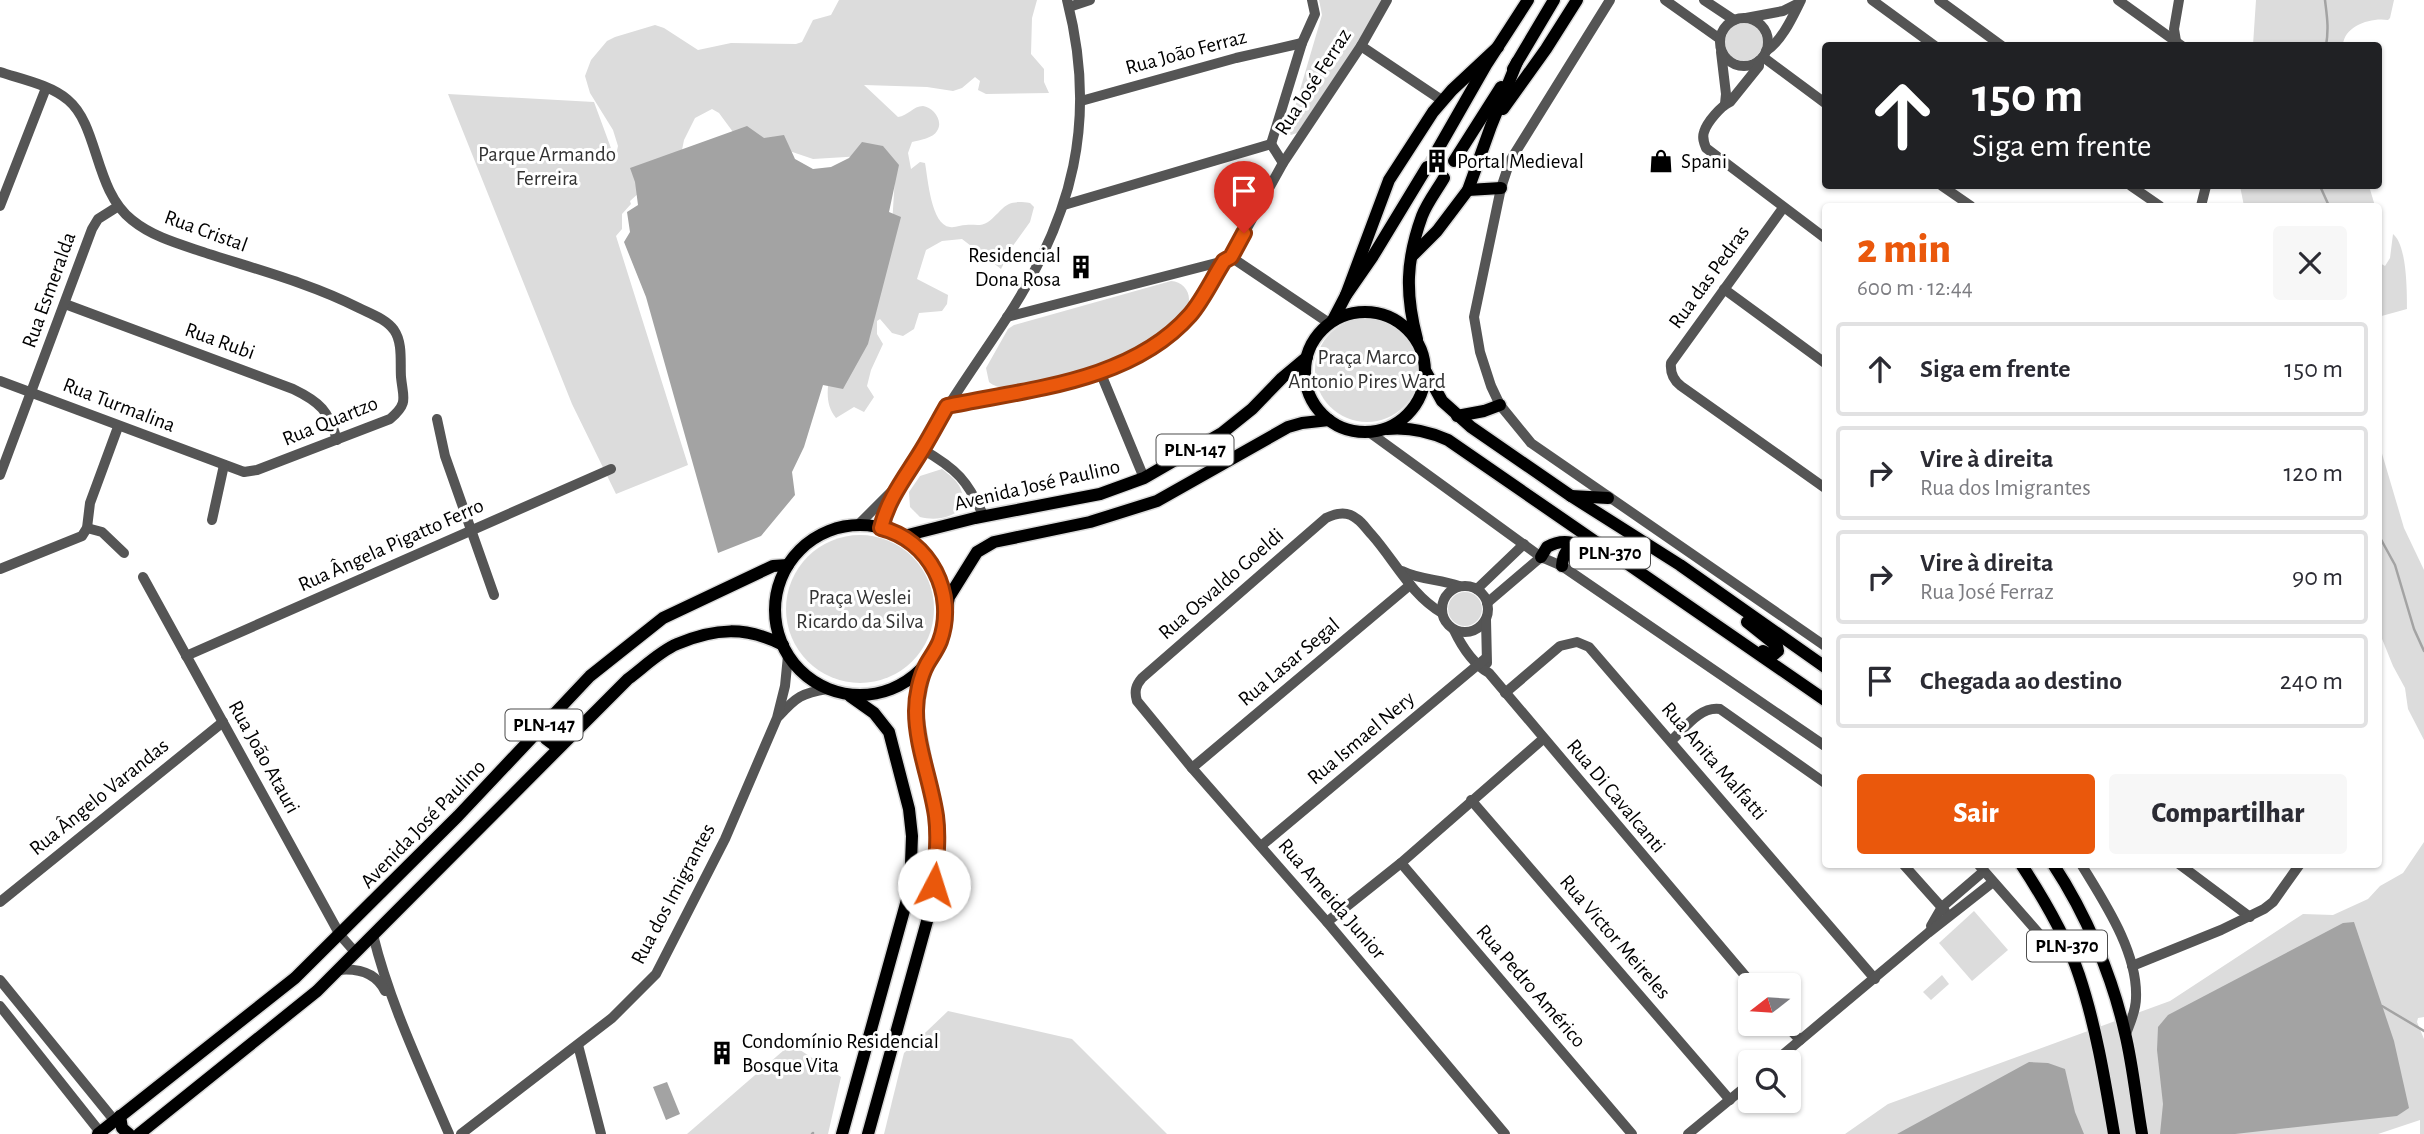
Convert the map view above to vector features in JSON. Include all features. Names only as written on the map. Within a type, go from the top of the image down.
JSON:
[{"type":"main road","points":[[1438,149],[1528,0]]},
{"type":"main road","points":[[1454,161],[1554,0]]},
{"type":"main road","points":[[1490,126],[1577,0]]},
{"type":"main road","points":[[1346,295],[1389,180],[1433,112],[1498,47]]},
{"type":"main road","points":[[1412,256],[1437,231],[1468,190],[1490,126],[1517,62]]},
{"type":"main road","points":[[1329,420],[1313,402],[1306,380],[1307,357],[1315,338],[1331,321],[1427,167]]},
{"type":"main road","points":[[1418,342],[1409,306],[1409,267],[1422,214],[1444,178]]},
{"type":"main road","points":[[1468,190],[1502,188]]},
{"type":"main road","points":[[1331,321],[1356,312],[1380,313],[1401,323],[1418,342]]},
{"type":"main road","name":"PLN-370","points":[[1418,342],[1426,372],[1437,394],[1457,416],[1571,496],[1680,565],[1822,665]]},
{"type":"main road","name":"Avenida José Paulino","points":[[904,536],[1100,494],[1144,478],[1222,433],[1252,409],[1307,357]]},
{"type":"main road","name":"PLN-370","points":[[1387,429],[1402,420],[1415,406],[1423,390],[1426,372]]},
{"type":"main road","points":[[1457,416],[1500,405]]},
{"type":"main road","name":"PLN-370","points":[[1329,420],[1348,430],[1369,432],[1404,427],[1448,440],[1626,564],[1726,629],[1822,698]]},
{"type":"main road","name":"PLN-147","points":[[946,614],[949,597],[977,552],[994,542],[1090,522],[1157,502],[1288,427],[1329,420]]},
{"type":"main road","points":[[1571,496],[1608,498]]},
{"type":"main road","points":[[858,524],[904,536],[927,557],[942,584],[946,614],[940,642],[925,667],[910,681],[891,691],[871,696],[850,695],[827,689],[805,676],[785,651],[777,627],[775,607],[777,593],[788,565],[806,544],[822,533],[858,524]]},
{"type":"main road","points":[[1541,557],[1547,547],[1564,541],[1579,543],[1604,558],[1626,564]]},
{"type":"main road","points":[[1562,566],[1566,551],[1570,546],[1579,543]]},
{"type":"main road","name":"Avenida José Paulino","points":[[99,1133],[295,978],[340,935],[590,676],[663,618],[773,566],[788,565]]},
{"type":"main road","points":[[1680,565],[1695,584],[1777,646],[1778,651],[1772,656],[1767,654],[1726,629]]},
{"type":"main road","name":"Avenida José Paulino","points":[[139,1134],[317,991],[546,759],[628,680],[675,644],[727,629],[755,633],[785,651]]},
{"type":"main road","points":[[868,1134],[929,914],[934,885],[936,818],[916,712],[925,667]]},
{"type":"main road","points":[[842,1134],[908,898],[912,836],[909,809],[888,732],[874,713],[850,695]]},
{"type":"main road","points":[[541,728],[546,739],[558,748]]},
{"type":"main road","points":[[529,741],[541,750],[546,759]]},
{"type":"main road","name":"PLN-370","points":[[2024,868],[2067,946],[2088,1003],[2114,1134]]},
{"type":"main road","name":"PLN-370","points":[[2055,868],[2091,934],[2116,996],[2126,1034],[2142,1134]]},
{"type":"main road","points":[[259,1007],[270,1017],[273,1026]]},
{"type":"main road","points":[[117,1118],[129,1134]]},
{"type":"street","points":[[881,528],[899,484],[1007,317],[1046,247],[1064,205],[1078,150],[1081,101],[1068,4],[1090,0]]},
{"type":"street","points":[[1283,163],[1271,144],[1302,43],[1315,15],[1312,0]]},
{"type":"street","name":"Rua José Ferraz","points":[[947,406],[1101,373],[1158,344],[1176,330],[1192,313],[1227,259],[1283,163],[1361,46],[1387,0]]},
{"type":"street","points":[[1610,0],[1510,161],[1474,317],[1483,365],[1500,405],[1531,443],[1822,644]]},
{"type":"street","points":[[1704,0],[1734,20]]},
{"type":"street","points":[[1872,0],[1930,42]]},
{"type":"street","points":[[1939,0],[1997,42]]},
{"type":"street","points":[[2118,0],[2178,42]]},
{"type":"street","points":[[2179,0],[2174,29],[2179,42]]},
{"type":"street","points":[[1672,2],[1720,39]]},
{"type":"street","points":[[1721,51],[1735,65],[1747,66],[1773,47],[1800,2]]},
{"type":"street","points":[[1725,104],[1720,39],[1724,27],[1734,20],[1783,11],[1800,2]]},
{"type":"street","points":[[1746,18],[1763,27],[1768,38],[1763,56],[1759,66],[1704,130],[1703,138],[1709,152],[1822,235]]},
{"type":"street","name":"Rua João Ferraz","points":[[1081,101],[1236,58],[1302,43]]},
{"type":"street","points":[[1361,46],[1443,101]]},
{"type":"street","points":[[1763,56],[1822,101]]},
{"type":"street","name":"Rua Cristal","points":[[0,72],[46,88],[70,101],[77,111],[117,206],[142,228],[169,241],[335,295],[388,323]]},
{"type":"street","points":[[0,206],[46,88]]},
{"type":"street","points":[[1064,205],[1271,144]]},
{"type":"street","points":[[1946,189],[1967,203]]},
{"type":"street","points":[[2135,189],[2156,203]]},
{"type":"street","name":"Rua Esmeralda","points":[[0,475],[92,229],[99,219],[117,206]]},
{"type":"street","name":"Rua das Pedras","points":[[1783,208],[1671,363],[1670,370],[1672,377],[1681,386],[1822,486]]},
{"type":"street","points":[[1007,317],[1227,259],[1331,321]]},
{"type":"street","points":[[1724,289],[1822,361]]},
{"type":"street","name":"Rua Rubi","points":[[65,304],[293,388],[310,397],[332,420],[337,440]]},
{"type":"street","name":"Rua Quartzo","points":[[225,465],[244,472],[257,470],[390,419],[401,410],[405,396],[401,382],[400,341],[388,323]]},
{"type":"street","points":[[1101,373],[1144,478]]},
{"type":"street","name":"Rua Turmalina","points":[[0,381],[225,465]]},
{"type":"street","points":[[437,419],[445,456],[494,595]]},
{"type":"street","points":[[0,569],[82,536],[87,528],[90,503],[118,427]]},
{"type":"street","points":[[1369,432],[1541,557],[1562,566],[1822,744]]},
{"type":"street","points":[[922,449],[961,475],[984,517]]},
{"type":"street","points":[[212,520],[225,465]]},
{"type":"street","name":"Rua Ângela Pigatto Ferro","points":[[187,656],[611,469]]},
{"type":"street","points":[[858,524],[899,484]]},
{"type":"street","name":"Rua Osvaldo Goeldi","points":[[1136,688],[1142,678],[1326,518],[1348,514],[1357,518],[1400,570]]},
{"type":"street","points":[[87,528],[102,532],[124,553]]},
{"type":"street","points":[[1477,589],[1524,544]]},
{"type":"street","points":[[1487,603],[1541,557]]},
{"type":"street","points":[[1400,570],[1410,586],[1429,606],[1442,613]]},
{"type":"street","points":[[1400,570],[1416,578],[1477,589],[1487,603],[1481,662]]},
{"type":"street","name":"Rua João Atauri","points":[[143,577],[340,935],[355,952]]},
{"type":"street","name":"Rua Lasar Segal","points":[[1192,768],[1410,586]]},
{"type":"street","points":[[1459,586],[1447,593],[1443,599],[1444,620],[1460,632],[1472,631],[1486,619]]},
{"type":"street","name":"Rua Di Cavalcanti","points":[[1454,630],[1460,643],[1481,662],[1742,973]]},
{"type":"street","name":"Rua Anita Malfatti","points":[[1505,693],[1560,646],[1571,642],[1592,649],[1875,979]]},
{"type":"street","name":"Rua dos Imigrantes","points":[[468,1132],[612,1018],[656,974],[725,839],[777,718],[785,686],[785,651]]},
{"type":"street","name":"Rua Ismael Nery","points":[[1261,846],[1481,662]]},
{"type":"street","name":"Rua Ameida Junior","points":[[1136,688],[1137,701],[1192,768],[1505,1134]]},
{"type":"street","name":"Rua dos Imigrantes","points":[[777,718],[794,699],[808,692],[827,689]]},
{"type":"street","points":[[1671,741],[1701,712],[1711,708],[1720,709],[1822,781]]},
{"type":"street","name":"Rua Ângelo Varandas","points":[[0,902],[223,722]]},
{"type":"street","points":[[1326,922],[1401,863],[1543,739]]},
{"type":"street","name":"Rua Victor Meireles","points":[[1471,800],[1730,1100]]},
{"type":"street","name":"Rua Pedro Américo","points":[[1401,863],[1632,1134]]},
{"type":"street","points":[[1907,868],[1946,911]]},
{"type":"street","points":[[1788,1050],[1928,933],[1981,868],[2049,944],[2067,946]]},
{"type":"street","points":[[2084,868],[2104,900],[2132,966],[2137,1000],[2126,1034]]},
{"type":"street","points":[[2184,868],[2250,917]]},
{"type":"street","points":[[2132,966],[2250,917],[2273,902],[2297,868]]},
{"type":"street","points":[[1946,911],[1993,882]]},
{"type":"street","points":[[373,934],[395,1006],[449,1134]]},
{"type":"street","points":[[338,970],[348,969],[370,974],[380,980],[390,1002],[395,1006]]},
{"type":"street","points":[[0,980],[117,1118]]},
{"type":"street","points":[[0,1006],[99,1133]]},
{"type":"street","points":[[20,1030],[32,1020]]},
{"type":"street","points":[[1796,1036],[1800,1040]]},
{"type":"street","points":[[578,1045],[601,1134]]},
{"type":"street","points":[[1688,1134],[1738,1093]]},
{"type":"green space","name":"Parque Armando Ferreira","points":[[839,0],[1037,0],[1032,18],[1031,54],[1044,69],[1044,82],[1049,93],[986,94],[978,90],[980,81],[975,77],[962,88],[953,91],[927,87],[864,85],[898,117],[923,106],[936,115],[939,123],[937,131],[929,137],[912,142],[908,153],[911,169],[920,162],[925,163],[935,210],[944,224],[952,227],[982,224],[1014,202],[1030,203],[1034,207],[1030,222],[1012,247],[1001,269],[962,239],[942,241],[926,250],[917,279],[948,295],[947,304],[942,311],[919,313],[914,329],[903,336],[892,333],[880,319],[877,321],[877,334],[883,344],[867,386],[874,397],[864,412],[854,407],[836,418],[829,403],[828,386],[891,242],[895,176],[879,155],[813,159],[733,132],[719,113],[712,109],[695,118],[684,140],[681,155],[630,201],[631,204],[622,214],[622,229],[616,236],[688,465],[616,494],[572,404],[448,94],[594,102],[615,159],[618,146],[613,130],[590,93],[585,76],[591,60],[607,41],[655,25],[698,50],[731,43],[796,44],[802,42],[813,20],[831,15]]},
{"type":"green space","points":[[1319,0],[1382,0],[1353,51],[1297,133],[1291,135],[1288,133],[1292,117],[1322,15]]},
{"type":"green space","points":[[2256,0],[2394,0],[2388,20],[2360,24],[2348,33],[2344,42],[2253,42]]},
{"type":"green space","points":[[1744,23],[1757,29],[1763,42],[1757,55],[1744,61],[1731,55],[1725,42],[1731,29]]},
{"type":"green space","points":[[2241,189],[2370,189],[2374,203],[2243,203]]},
{"type":"green space","points":[[2393,234],[2404,258],[2407,309],[2382,316],[2382,264],[2385,266],[2390,258]]},
{"type":"green space","points":[[1171,281],[1186,289],[1188,306],[1174,323],[1139,348],[1099,366],[1057,378],[1011,387],[1000,387],[989,382],[986,368],[1008,329],[1014,325]]},
{"type":"green space","name":"Praça Marco Antonio Pires Ward","points":[[1367,318],[1387,322],[1404,333],[1415,350],[1419,370],[1415,390],[1404,407],[1387,418],[1367,422],[1347,418],[1330,407],[1319,390],[1315,370],[1319,350],[1330,333],[1347,322]]},
{"type":"green space","points":[[2382,454],[2404,528],[2424,570],[2424,740],[2408,709],[2405,688],[2382,639]]},
{"type":"green space","points":[[942,469],[959,485],[963,507],[943,518],[920,517],[910,507],[909,492],[920,476]]},
{"type":"green space","name":"Praça Weslei Ricardo da Silva","points":[[860,535],[888,540],[913,556],[929,581],[934,609],[929,637],[913,662],[888,678],[860,683],[832,678],[807,662],[791,637],[786,609],[791,581],[807,556],[832,540]]},
{"type":"green space","points":[[1465,592],[1477,597],[1482,609],[1477,621],[1465,626],[1453,621],[1448,609],[1453,597]]},
{"type":"green space","points":[[2424,842],[2424,1017],[2418,1018],[2417,1022],[2424,1039],[2424,1134],[2420,1134],[2420,1120],[2378,1134],[1845,1134],[1888,1104],[2170,1001],[2303,914],[2333,915],[2368,899],[2380,886],[2403,873]]},
{"type":"green space","points":[[1974,911],[2008,950],[1972,981],[1939,943]]},
{"type":"green space","points":[[1942,975],[1949,984],[1931,1000],[1923,992]]},
{"type":"green space","points":[[948,1011],[1072,1039],[1167,1134],[884,1134],[904,1053]]},
{"type":"green space","points":[[791,1044],[841,1077],[828,1134],[687,1134]]},
{"type":"shaded area","points":[[747,126],[764,138],[784,135],[795,159],[813,169],[831,167],[849,158],[862,142],[883,146],[899,165],[889,212],[901,217],[868,344],[843,389],[823,385],[804,447],[792,472],[795,495],[761,536],[718,553],[646,297],[624,242],[630,232],[627,212],[638,205],[630,168]]},
{"type":"shaded area","points":[[2354,922],[2394,1041],[2409,1108],[2397,1116],[2235,1134],[2160,1134],[2163,1104],[2157,1050],[2158,1027],[2168,1015],[2343,923]]},
{"type":"shaded area","points":[[2029,1062],[2048,1063],[2065,1069],[2075,1112],[2084,1134],[1897,1134]]},
{"type":"shaded area","points":[[667,1082],[680,1114],[666,1120],[653,1087]]},
{"type":"waterway","points":[[2325,0],[2326,42]]},
{"type":"waterway","points":[[2321,189],[2328,203]]},
{"type":"waterway","points":[[2382,541],[2395,565],[2414,629],[2424,651]]},
{"type":"waterway","points":[[2382,1006],[2424,1031]]},
{"type":"tunnel","points":[[1427,167],[1438,149]]},
{"type":"place","name":"Portal Medieval","points":[[1437,161]]},
{"type":"place","name":"Spani","points":[[1661,161]]},
{"type":"place","name":"Residencial Dona Rosa","points":[[1081,267]]},
{"type":"place","name":"Condomínio Residencial Bosque Vita","points":[[722,1053]]},
{"type":"route","points":[[934,885],[936,818],[916,712],[925,667],[940,642],[946,614],[942,584],[927,557],[904,536],[881,528],[887,509],[899,484],[947,406],[1088,377],[1158,344],[1192,313],[1224,261],[1231,257],[1244,233]]}]
